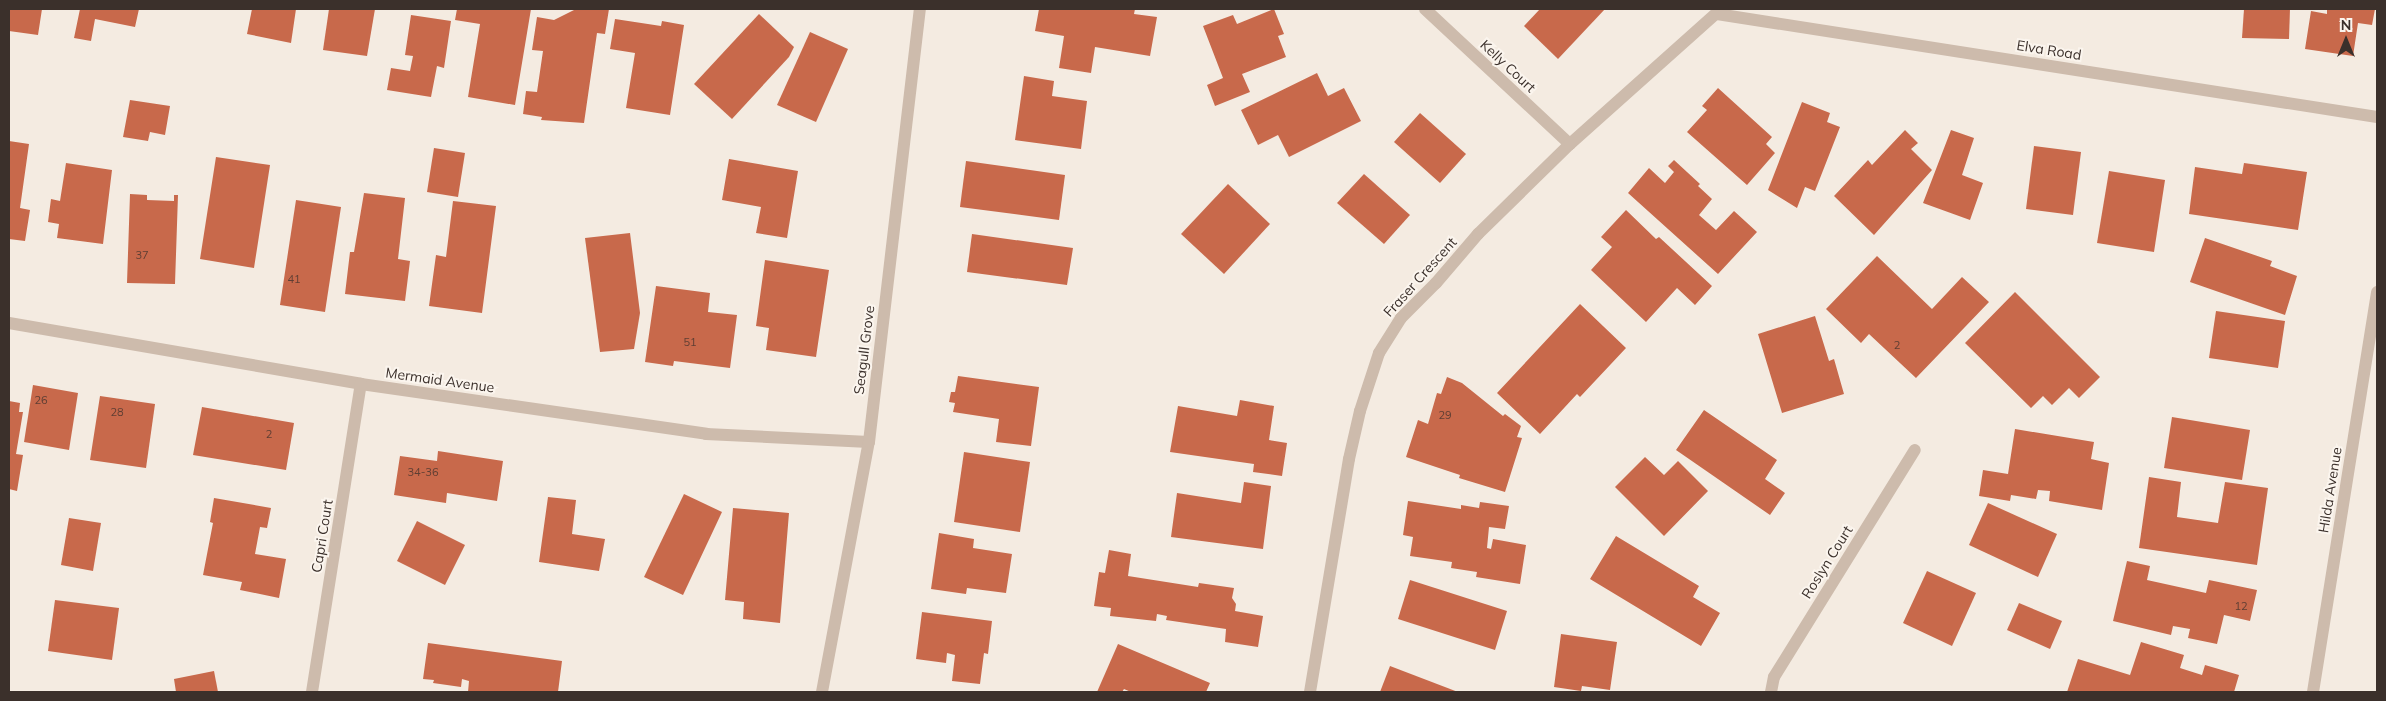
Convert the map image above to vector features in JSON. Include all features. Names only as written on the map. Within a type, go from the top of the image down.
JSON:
[{"type":"street","name":"Seagull Grove","points":[[822,692],[869,442],[920,9]]},
{"type":"street","name":"Kelly Court","points":[[1425,9],[1570,144]]},
{"type":"street","name":"Fraser Crescent","points":[[1310,692],[1350,459],[1360,411],[1379,353],[1401,318],[1436,283],[1478,234],[1570,144],[1719,11]]},
{"type":"street","name":"Elva Road","points":[[1719,11],[2377,117]]},
{"type":"street","name":"Hilda Avenue","points":[[2313,692],[2377,292]]},
{"type":"street","name":"Mermaid Avenue","points":[[9,323],[361,384],[706,434],[869,442]]},
{"type":"street","name":"Capri Court","points":[[312,692],[361,384]]},
{"type":"street","name":"Roslyn Court","points":[[1771,692],[1774,677],[1915,450]]},
{"type":"building","points":[[9,9],[42,9],[38,35],[9,31]]},
{"type":"building","points":[[80,9],[139,9],[135,27],[95,19],[91,41],[74,38]]},
{"type":"building","points":[[252,9],[296,9],[291,43],[247,34]]},
{"type":"building","points":[[329,9],[375,9],[367,56],[323,50]]},
{"type":"building","points":[[457,9],[531,9],[515,105],[468,97],[480,24],[455,20]]},
{"type":"building","points":[[576,9],[609,9],[605,34],[597,33],[584,123],[541,120],[542,117],[523,114],[526,91],[537,92],[543,51],[532,50],[537,17],[554,20]]},
{"type":"building","points":[[1039,9],[1135,9],[1134,14],[1157,17],[1150,56],[1095,47],[1091,73],[1059,68],[1064,36],[1035,31]]},
{"type":"building","points":[[1274,9],[1284,34],[1278,36],[1286,57],[1242,74],[1250,92],[1215,106],[1207,85],[1223,78],[1203,26],[1233,15],[1237,24]]},
{"type":"building","points":[[1540,9],[1605,9],[1558,59],[1524,26]]},
{"type":"building","points":[[2244,9],[2290,9],[2289,39],[2242,38]]},
{"type":"building","points":[[2327,9],[2375,9],[2372,25],[2358,23],[2353,56],[2305,49],[2311,11],[2327,14]]},
{"type":"building","points":[[759,14],[794,47],[789,57],[732,119],[694,84]]},
{"type":"building","points":[[411,15],[451,21],[444,68],[437,66],[431,97],[387,90],[391,68],[410,71],[413,56],[405,55]]},
{"type":"building","points":[[615,19],[661,26],[662,21],[684,25],[670,115],[626,108],[635,53],[610,49]]},
{"type":"building","points":[[810,32],[848,49],[816,122],[777,105]]},
{"type":"building","points":[[1317,73],[1328,96],[1344,88],[1361,121],[1289,157],[1278,135],[1258,145],[1241,110]]},
{"type":"building","points":[[1024,76],[1054,81],[1052,96],[1087,101],[1081,149],[1015,140]]},
{"type":"building","points":[[1718,88],[1772,137],[1766,144],[1775,153],[1747,185],[1687,132],[1707,110],[1702,106]]},
{"type":"building","points":[[130,100],[170,106],[165,135],[150,132],[148,141],[123,137]]},
{"type":"building","points":[[1802,102],[1830,113],[1827,122],[1840,127],[1815,191],[1805,187],[1797,208],[1768,190]]},
{"type":"building","points":[[1420,113],[1466,154],[1440,183],[1394,142]]},
{"type":"building","points":[[1905,130],[1918,143],[1911,149],[1932,170],[1874,235],[1834,196],[1868,160],[1872,165]]},
{"type":"building","points":[[1951,130],[1974,138],[1962,175],[1983,183],[1970,220],[1923,203]]},
{"type":"building","points":[[9,141],[29,144],[20,208],[30,210],[25,241],[9,239]]},
{"type":"building","points":[[2034,146],[2081,152],[2073,215],[2026,209]]},
{"type":"building","points":[[434,148],[465,153],[458,197],[427,192]]},
{"type":"building","points":[[216,157],[270,165],[254,268],[200,259]]},
{"type":"building","points":[[729,159],[798,171],[787,238],[756,233],[761,207],[722,200]]},
{"type":"building","points":[[1674,160],[1700,184],[1698,186],[1712,199],[1699,215],[1716,230],[1734,211],[1757,232],[1718,274],[1628,193],[1649,168],[1665,183],[1674,172],[1668,166]]},
{"type":"building","points":[[966,161],[1065,175],[1059,220],[960,207]]},
{"type":"building","points":[[66,163],[112,170],[103,244],[57,238],[59,224],[48,222],[51,199],[60,201]]},
{"type":"building","points":[[2244,163],[2307,172],[2298,230],[2189,214],[2195,167],[2242,174]]},
{"type":"building","points":[[2109,171],[2165,180],[2154,252],[2097,243]]},
{"type":"building","points":[[1364,174],[1410,215],[1384,244],[1337,203]]},
{"type":"building","points":[[1228,184],[1270,224],[1224,274],[1181,234]]},
{"type":"building","points":[[364,193],[405,198],[398,259],[410,261],[405,301],[345,294],[350,252],[354,252]]},
{"type":"building","points":[[130,194],[147,195],[147,200],[174,201],[174,195],[178,195],[175,284],[127,283]]},
{"type":"building","points":[[296,200],[341,207],[325,312],[280,305]]},
{"type":"building","points":[[453,201],[496,206],[482,313],[429,306],[436,255],[446,257]]},
{"type":"building","points":[[1626,210],[1656,239],[1659,237],[1712,286],[1695,305],[1677,288],[1646,322],[1591,270],[1612,247],[1601,237]]},
{"type":"building","points":[[630,233],[640,313],[634,349],[600,352],[585,238]]},
{"type":"building","points":[[972,234],[1073,248],[1067,285],[967,272]]},
{"type":"building","points":[[2205,238],[2272,261],[2270,266],[2297,276],[2285,315],[2190,282]]},
{"type":"building","points":[[1877,256],[1932,309],[1962,277],[1989,302],[1916,378],[1869,334],[1861,343],[1826,309]]},
{"type":"building","points":[[765,260],[829,270],[816,357],[766,350],[769,328],[756,326]]},
{"type":"building","points":[[656,286],[710,293],[708,312],[737,315],[730,368],[674,361],[673,366],[645,362]]},
{"type":"building","points":[[2015,292],[2100,377],[2079,398],[2069,388],[2052,405],[2043,396],[2031,408],[1965,343]]},
{"type":"building","points":[[1580,304],[1626,348],[1580,397],[1577,394],[1540,434],[1497,393]]},
{"type":"building","points":[[2216,311],[2285,321],[2278,368],[2209,358]]},
{"type":"building","points":[[1815,316],[1829,361],[1834,359],[1844,394],[1782,413],[1758,334]]},
{"type":"building","points":[[958,376],[1039,387],[1031,446],[996,442],[999,419],[953,412],[955,403],[949,402],[951,392],[955,392]]},
{"type":"building","points":[[1447,377],[1462,383],[1503,416],[1505,414],[1521,426],[1517,437],[1522,438],[1505,492],[1459,478],[1460,475],[1406,457],[1418,420],[1428,424],[1437,393],[1441,394]]},
{"type":"building","points":[[33,385],[78,393],[69,450],[24,442]]},
{"type":"building","points":[[100,396],[155,404],[146,468],[90,460]]},
{"type":"building","points":[[1240,400],[1274,406],[1269,440],[1287,443],[1282,476],[1253,472],[1254,464],[1170,452],[1178,406],[1237,416]]},
{"type":"building","points":[[9,401],[20,403],[19,412],[23,412],[16,454],[23,455],[17,491],[9,489]]},
{"type":"building","points":[[202,407],[294,423],[286,470],[193,455]]},
{"type":"building","points":[[1704,410],[1777,460],[1765,479],[1785,493],[1770,515],[1676,450]]},
{"type":"building","points":[[2172,417],[2250,430],[2242,480],[2164,468]]},
{"type":"building","points":[[2015,429],[2094,442],[2091,459],[2109,463],[2102,510],[2049,501],[2050,491],[2038,490],[2036,499],[2011,495],[2010,501],[1979,496],[1983,470],[2008,474]]},
{"type":"building","points":[[438,451],[503,461],[497,501],[447,493],[446,503],[394,495],[400,456],[437,461]]},
{"type":"building","points":[[964,452],[1030,462],[1020,532],[954,522]]},
{"type":"building","points":[[1645,457],[1664,475],[1678,461],[1708,491],[1664,536],[1615,487]]},
{"type":"building","points":[[2149,477],[2181,482],[2177,517],[2218,523],[2225,482],[2268,488],[2257,565],[2139,548]]},
{"type":"building","points":[[1244,482],[1271,486],[1263,549],[1171,537],[1177,493],[1241,503]]},
{"type":"building","points":[[684,494],[722,512],[683,595],[644,577]]},
{"type":"building","points":[[548,497],[576,500],[572,534],[605,539],[599,571],[539,562]]},
{"type":"building","points":[[214,498],[271,508],[267,528],[260,527],[255,554],[286,559],[279,598],[240,590],[242,582],[203,575],[213,523],[210,522]]},
{"type":"building","points":[[1408,501],[1461,509],[1461,505],[1479,508],[1480,502],[1509,506],[1505,529],[1489,527],[1487,548],[1491,549],[1493,539],[1526,545],[1520,584],[1476,577],[1477,572],[1451,568],[1452,562],[1410,556],[1413,537],[1403,535]]},
{"type":"building","points":[[1988,503],[2057,534],[2038,577],[1969,545]]},
{"type":"building","points":[[733,508],[789,513],[780,623],[743,619],[744,602],[725,600]]},
{"type":"building","points":[[69,518],[101,523],[93,571],[61,565]]},
{"type":"building","points":[[417,521],[465,545],[445,585],[397,561]]},
{"type":"building","points":[[939,533],[974,539],[973,548],[1012,554],[1006,593],[967,588],[966,594],[931,589]]},
{"type":"building","points":[[1616,536],[1699,586],[1693,597],[1720,613],[1701,646],[1590,579]]},
{"type":"building","points":[[1109,550],[1131,554],[1128,576],[1198,587],[1199,583],[1234,588],[1232,598],[1236,604],[1235,611],[1263,616],[1258,647],[1225,642],[1226,629],[1166,620],[1167,616],[1157,614],[1156,621],[1110,616],[1111,608],[1094,606],[1099,572],[1105,573]]},
{"type":"building","points":[[2127,561],[2150,566],[2147,580],[2206,593],[2209,580],[2257,590],[2250,621],[2224,615],[2217,644],[2188,638],[2190,629],[2173,626],[2171,635],[2113,621]]},
{"type":"building","points":[[1927,571],[1976,593],[1952,646],[1903,623]]},
{"type":"building","points":[[1410,580],[1507,611],[1495,650],[1398,619]]},
{"type":"building","points":[[55,600],[119,608],[112,660],[48,651]]},
{"type":"building","points":[[2019,603],[2062,621],[2050,649],[2007,630]]},
{"type":"building","points":[[922,612],[992,621],[988,654],[984,653],[980,684],[952,681],[955,655],[947,653],[946,663],[916,659]]},
{"type":"building","points":[[1561,634],[1617,642],[1610,690],[1582,686],[1581,691],[1554,687]]},
{"type":"building","points":[[2141,642],[2184,655],[2180,668],[2202,675],[2205,665],[2239,675],[2234,692],[2067,692],[2078,659],[2130,675]]},
{"type":"building","points":[[428,643],[562,661],[558,692],[468,692],[469,681],[462,679],[461,687],[433,683],[434,680],[423,679]]},
{"type":"building","points":[[1118,644],[1210,683],[1206,692],[1131,692],[1124,689],[1122,692],[1097,692]]},
{"type":"building","points":[[1390,666],[1458,692],[1380,692]]},
{"type":"building","points":[[214,671],[218,692],[176,692],[174,679]]}]
